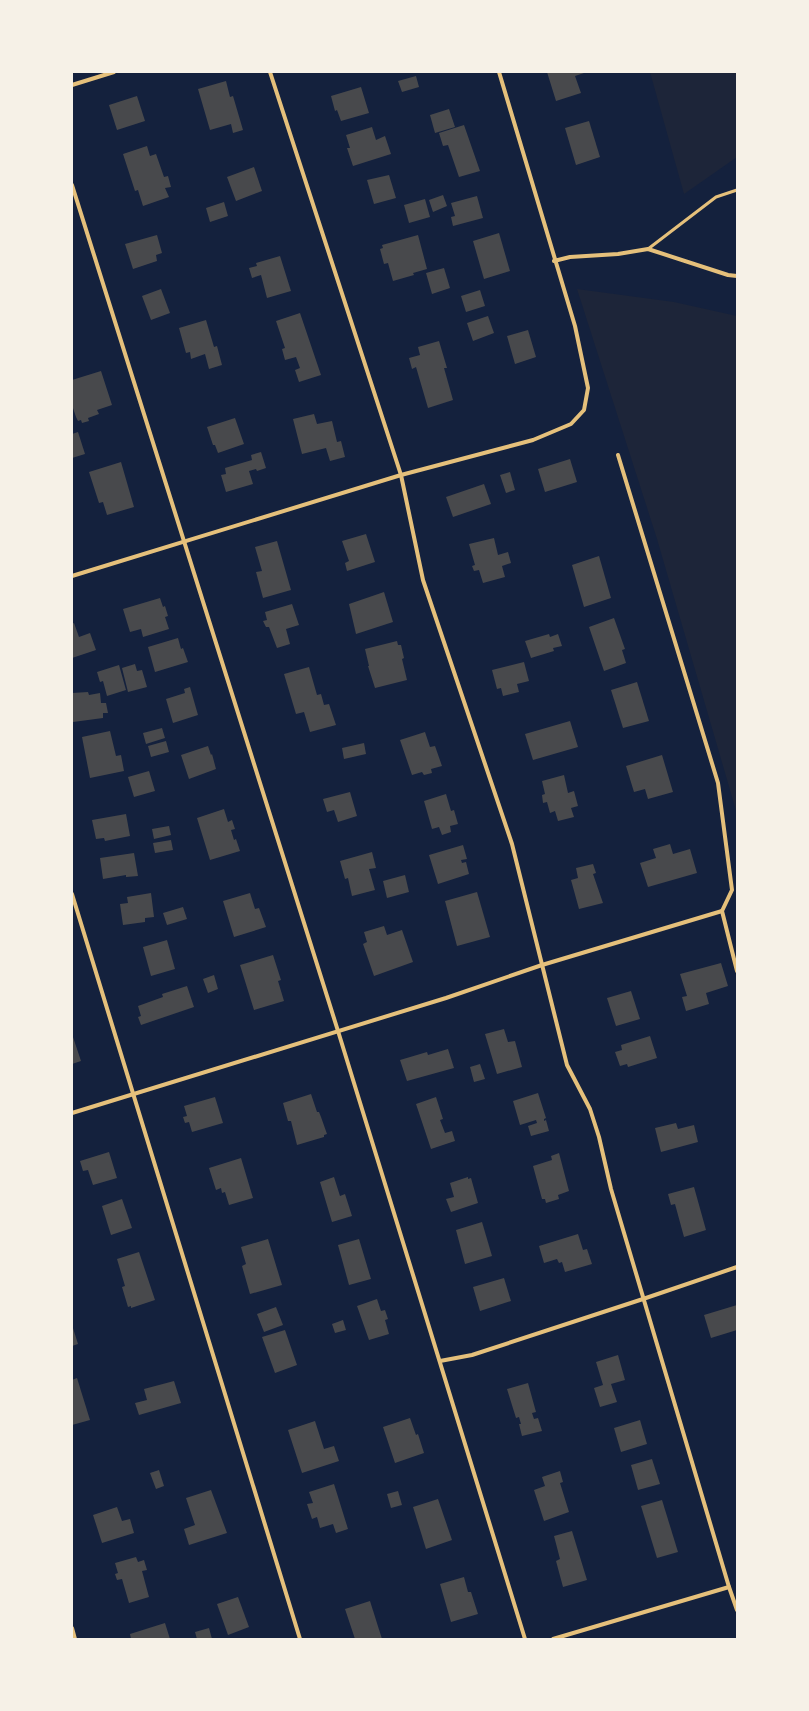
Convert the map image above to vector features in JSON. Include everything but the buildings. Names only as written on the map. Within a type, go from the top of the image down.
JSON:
[{"type":"street","points":[[72,85],[114,72]]},
{"type":"street","points":[[270,72],[401,474],[423,580],[512,844],[567,1065],[590,1109],[599,1137],[611,1189],[643,1300],[737,1610]]},
{"type":"street","points":[[72,576],[401,474],[533,440],[571,424],[584,410],[588,388],[575,326],[554,261],[499,72]]},
{"type":"street","points":[[72,184],[338,1031],[524,1639]]},
{"type":"street","points":[[554,261],[570,257],[618,254],[648,249],[728,275],[737,276]]},
{"type":"street","points":[[618,455],[718,784],[732,890],[722,911],[737,971]]},
{"type":"street","points":[[72,894],[300,1639]]},
{"type":"street","points":[[72,1113],[446,998],[542,965],[722,911]]},
{"type":"street","points":[[440,1361],[472,1354],[643,1300],[737,1267]]},
{"type":"street","points":[[554,1639],[729,1587]]},
{"type":"street","points":[[72,1628],[75,1639]]},
{"type":"lane","points":[[648,249],[716,196],[737,190]]},
{"type":"shaded area","points":[[650,72],[737,72],[737,157],[684,194]]},
{"type":"shaded area","points":[[577,289],[674,302],[737,316],[737,814],[657,539]]}]
